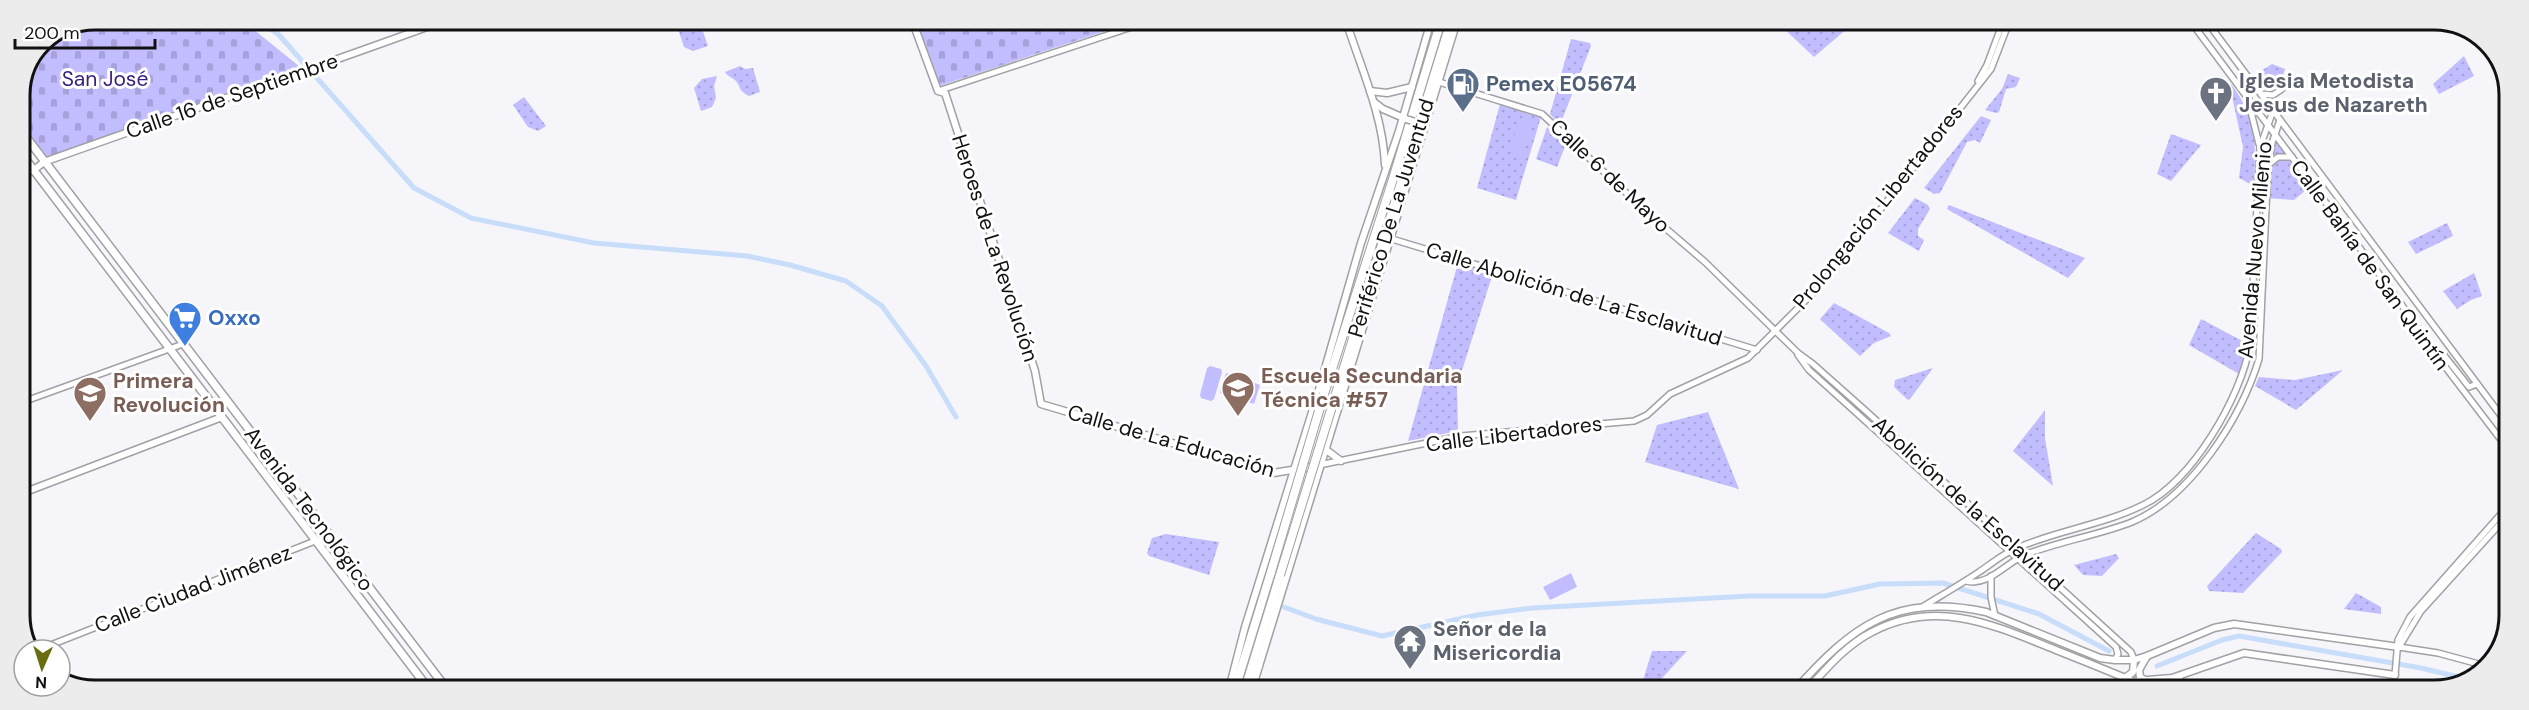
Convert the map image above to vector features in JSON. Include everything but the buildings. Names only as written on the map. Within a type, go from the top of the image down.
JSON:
[{"type":"highway","name":"Periférico De La Juventud","points":[[1238,680],[1324,394],[1438,30]]},
{"type":"highway","name":"Periférico De La Juventud","points":[[1250,680],[1448,30]]},
{"type":"highway","points":[[1362,313],[1377,283]]},
{"type":"highway","points":[[1338,329],[1352,304]]},
{"type":"highway","points":[[1251,680],[1258,666]]},
{"type":"main road","name":"Calle 16 de Septiembre","points":[[34,170],[44,162],[238,93],[319,67],[419,30]]},
{"type":"main road","points":[[916,30],[938,91]]},
{"type":"main road","points":[[1349,30],[1382,134],[1385,171]]},
{"type":"main road","points":[[1230,680],[1338,329],[1361,243],[1404,119],[1428,30]]},
{"type":"main road","points":[[1258,666],[1319,465],[1392,239],[1424,124],[1454,30]]},
{"type":"main road","points":[[1370,91],[1395,92],[1412,87]]},
{"type":"main road","name":"Heroes de La Revolución","points":[[938,91],[945,93],[1035,371],[1041,404],[1047,406]]},
{"type":"main road","points":[[1373,101],[1383,109],[1404,119],[1424,124]]},
{"type":"main road","name":"Avenida Tecnológico","points":[[30,143],[440,680]]},
{"type":"main road","name":"Avenida Tecnológico","points":[[30,165],[421,680]]},
{"type":"main road","name":"Calle de La Educación","points":[[1047,406],[1277,474],[1294,470]]},
{"type":"main road","points":[[30,490],[222,417]]},
{"type":"main road","points":[[1302,446],[1311,453],[1324,451],[1341,460]]},
{"type":"main road","name":"Calle Libertadores","points":[[1294,470],[1319,465]]},
{"type":"main road","points":[[1277,474],[1290,485]]},
{"type":"main road","points":[[1290,485],[1302,482],[1312,488]]},
{"type":"main road","points":[[1804,680],[1823,658],[1853,633],[1880,618],[1923,607],[1964,608],[1995,616],[2100,658],[2115,660],[2134,660],[2147,656],[2181,640],[2225,625],[2269,628],[2399,647]]},
{"type":"main road","points":[[1816,680],[1833,662],[1872,632],[1899,621],[1927,615],[1962,617],[1990,624],[2130,680]]},
{"type":"main road","points":[[2155,680],[2180,676],[2244,653],[2395,675]]},
{"type":"main road","points":[[2146,680],[2142,679],[2139,670],[2147,656]]},
{"type":"main road","points":[[2125,678],[2133,672],[2134,660]]},
{"type":"main road","points":[[2179,680],[2180,676]]},
{"type":"street","points":[[938,91],[1123,30]]},
{"type":"street","name":"Prolongación Libertadores","points":[[1976,85],[1987,65],[2000,30]]},
{"type":"street","name":"Prolongación Libertadores","points":[[1658,403],[1670,394],[1743,361],[1757,350],[1824,282],[1976,85],[1991,69],[2005,30]]},
{"type":"street","name":"Calle Bahía de San Quintín","points":[[2197,30],[2499,437]]},
{"type":"street","name":"Calle Bahía de San Quintín","points":[[2213,30],[2499,413]]},
{"type":"street","name":"Calle 6 de Mayo","points":[[1439,82],[1542,114],[1650,215],[1705,262],[1776,331]]},
{"type":"street","points":[[2261,94],[2273,95],[2282,89]]},
{"type":"street","points":[[2248,99],[2260,147]]},
{"type":"street","name":"Avenida Nuevo Milenio","points":[[1923,607],[2016,548],[2129,511],[2156,498],[2191,463],[2217,423],[2240,380],[2250,345],[2260,147],[2266,125],[2273,111]]},
{"type":"street","name":"Avenida Nuevo Milenio","points":[[1991,576],[2020,557],[2067,540],[2132,522],[2150,513],[2183,487],[2218,442],[2248,387],[2259,359],[2268,165],[2274,134],[2280,120]]},
{"type":"street","points":[[2268,165],[2278,157],[2292,157]]},
{"type":"street","name":"Calle 16 de Septiembre","points":[[30,171],[34,170]]},
{"type":"street","name":"Calle Abolición de La Esclavitud","points":[[1392,239],[1757,350]]},
{"type":"street","name":"Abolición de la Esclavitud","points":[[1776,331],[2016,548],[2020,557],[2116,647],[2118,654],[2115,660]]},
{"type":"street","points":[[30,399],[183,344]]},
{"type":"street","points":[[2434,352],[2443,354],[2467,386],[2471,388],[2476,384]]},
{"type":"street","name":"Abolición de la Esclavitud","points":[[1798,353],[1809,370],[2010,552],[2020,557],[2131,652],[2134,660]]},
{"type":"street","name":"Calle Libertadores","points":[[1319,465],[1461,436],[1634,421],[1647,415],[1658,403]]},
{"type":"street","points":[[2395,675],[2398,640],[2410,617],[2499,516]]},
{"type":"street","points":[[2399,647],[2421,611],[2499,526]]},
{"type":"street","name":"Calle Ciudad Jiménez","points":[[67,638],[315,541],[333,540]]},
{"type":"street","points":[[1966,581],[1976,582],[1991,576],[1991,597],[1995,616]]},
{"type":"street","points":[[2399,647],[2438,653],[2477,664]]},
{"type":"street","points":[[433,680],[436,675]]},
{"type":"green space","name":"San José","points":[[95,30],[254,30],[305,71],[44,162],[30,143],[31,82],[41,59],[49,49],[70,35]]},
{"type":"green space","points":[[678,30],[702,30],[708,46],[693,51],[684,47]]},
{"type":"green space","points":[[919,30],[1109,30],[939,86]]},
{"type":"green space","points":[[1786,30],[1846,30],[1814,57]]},
{"type":"green space","points":[[1571,39],[1590,43],[1591,46],[1560,125],[1550,114]]},
{"type":"green space","points":[[2464,56],[2474,76],[2439,94],[2433,84]]},
{"type":"green space","points":[[2272,64],[2285,69],[2279,87],[2271,92],[2256,80],[2258,73]]},
{"type":"green space","points":[[740,66],[745,69],[753,68],[760,92],[749,96],[725,72]]},
{"type":"green space","points":[[2008,74],[2020,78],[2016,87],[2006,89],[1999,112],[1985,110],[2002,89]]},
{"type":"green space","points":[[717,76],[714,86],[716,98],[712,107],[701,111],[694,88],[702,79]]},
{"type":"green space","points":[[2231,84],[2251,121],[2255,144],[2254,186],[2239,178],[2243,147]]},
{"type":"green space","points":[[524,97],[546,126],[538,131],[528,127],[513,105]]},
{"type":"green space","points":[[1500,104],[1541,117],[1516,200],[1477,188]]},
{"type":"green space","points":[[1981,116],[1991,120],[1980,143],[1975,140],[1967,142],[1940,193],[1934,194],[1924,188]]},
{"type":"green space","points":[[1520,120],[1531,122],[1533,125],[1523,155],[1520,157],[1509,151]]},
{"type":"green space","points":[[1547,127],[1566,144],[1557,167],[1536,159]]},
{"type":"green space","points":[[2171,134],[2201,145],[2171,181],[2157,174]]},
{"type":"green space","points":[[2276,135],[2312,185],[2294,200],[2266,198],[2268,165]]},
{"type":"green space","points":[[1915,198],[1928,205],[1930,209],[1918,229],[1918,236],[1924,240],[1919,251],[1888,233]]},
{"type":"green space","points":[[1949,205],[2085,258],[2068,278],[1947,209]]},
{"type":"green space","points":[[2447,223],[2453,236],[2416,254],[2408,242]]},
{"type":"green space","points":[[1458,263],[1493,273],[1457,386],[1458,431],[1408,441]]},
{"type":"green space","points":[[2474,273],[2482,296],[2457,309],[2443,291]]},
{"type":"green space","points":[[1834,303],[1891,336],[1874,343],[1860,356],[1820,319]]},
{"type":"green space","points":[[2201,319],[2248,344],[2244,366],[2239,374],[2189,345]]},
{"type":"green space","points":[[1210,366],[1221,369],[1222,372],[1214,399],[1211,401],[1201,398],[1200,395],[1207,368]]},
{"type":"green space","points":[[1933,368],[1908,400],[1894,387],[1895,380]]},
{"type":"green space","points":[[2343,370],[2296,410],[2255,386],[2259,377],[2295,380]]},
{"type":"green space","points":[[1226,373],[1260,385],[1254,404],[1220,393]]},
{"type":"green space","points":[[2045,410],[2045,438],[2053,486],[2013,451]]},
{"type":"green space","points":[[1708,412],[1739,489],[1645,462],[1657,425]]},
{"type":"green space","points":[[2256,533],[2281,549],[2282,552],[2243,593],[2209,591],[2207,586]]},
{"type":"green space","points":[[1166,534],[1219,542],[1209,575],[1149,556],[1147,553],[1152,538]]},
{"type":"green space","points":[[2116,554],[2119,558],[2102,576],[2083,575],[2074,565]]},
{"type":"green space","points":[[1571,573],[1577,587],[1550,600],[1543,587]]},
{"type":"green space","points":[[2356,593],[2381,607],[2381,614],[2344,609]]},
{"type":"green space","points":[[1652,651],[1687,651],[1660,680],[1643,680]]},
{"type":"waterway","points":[[272,30],[414,188],[471,218],[594,243],[747,256],[790,265],[846,281],[882,306],[926,366],[956,417]]},
{"type":"waterway","points":[[1284,607],[1316,619],[1382,636],[1477,615],[1532,608],[1749,596],[1825,596],[1880,584],[1943,583],[2039,614],[2109,651]]},
{"type":"waterway","points":[[2157,666],[2222,640],[2239,636],[2421,668],[2456,676]]},
{"type":"place","name":"Pemex E05674","points":[[1463,113]]},
{"type":"place","name":"Iglesia Metodista Jesus de Nazareth","points":[[2216,122]]},
{"type":"place","name":"Oxxo","points":[[185,347]]},
{"type":"place","name":"Escuela Secundaria Técnica #57","points":[[1238,417]]},
{"type":"place","name":"Primera Revolución","points":[[90,422]]},
{"type":"place","name":"Señor de la Misericordia","points":[[1410,670]]}]
